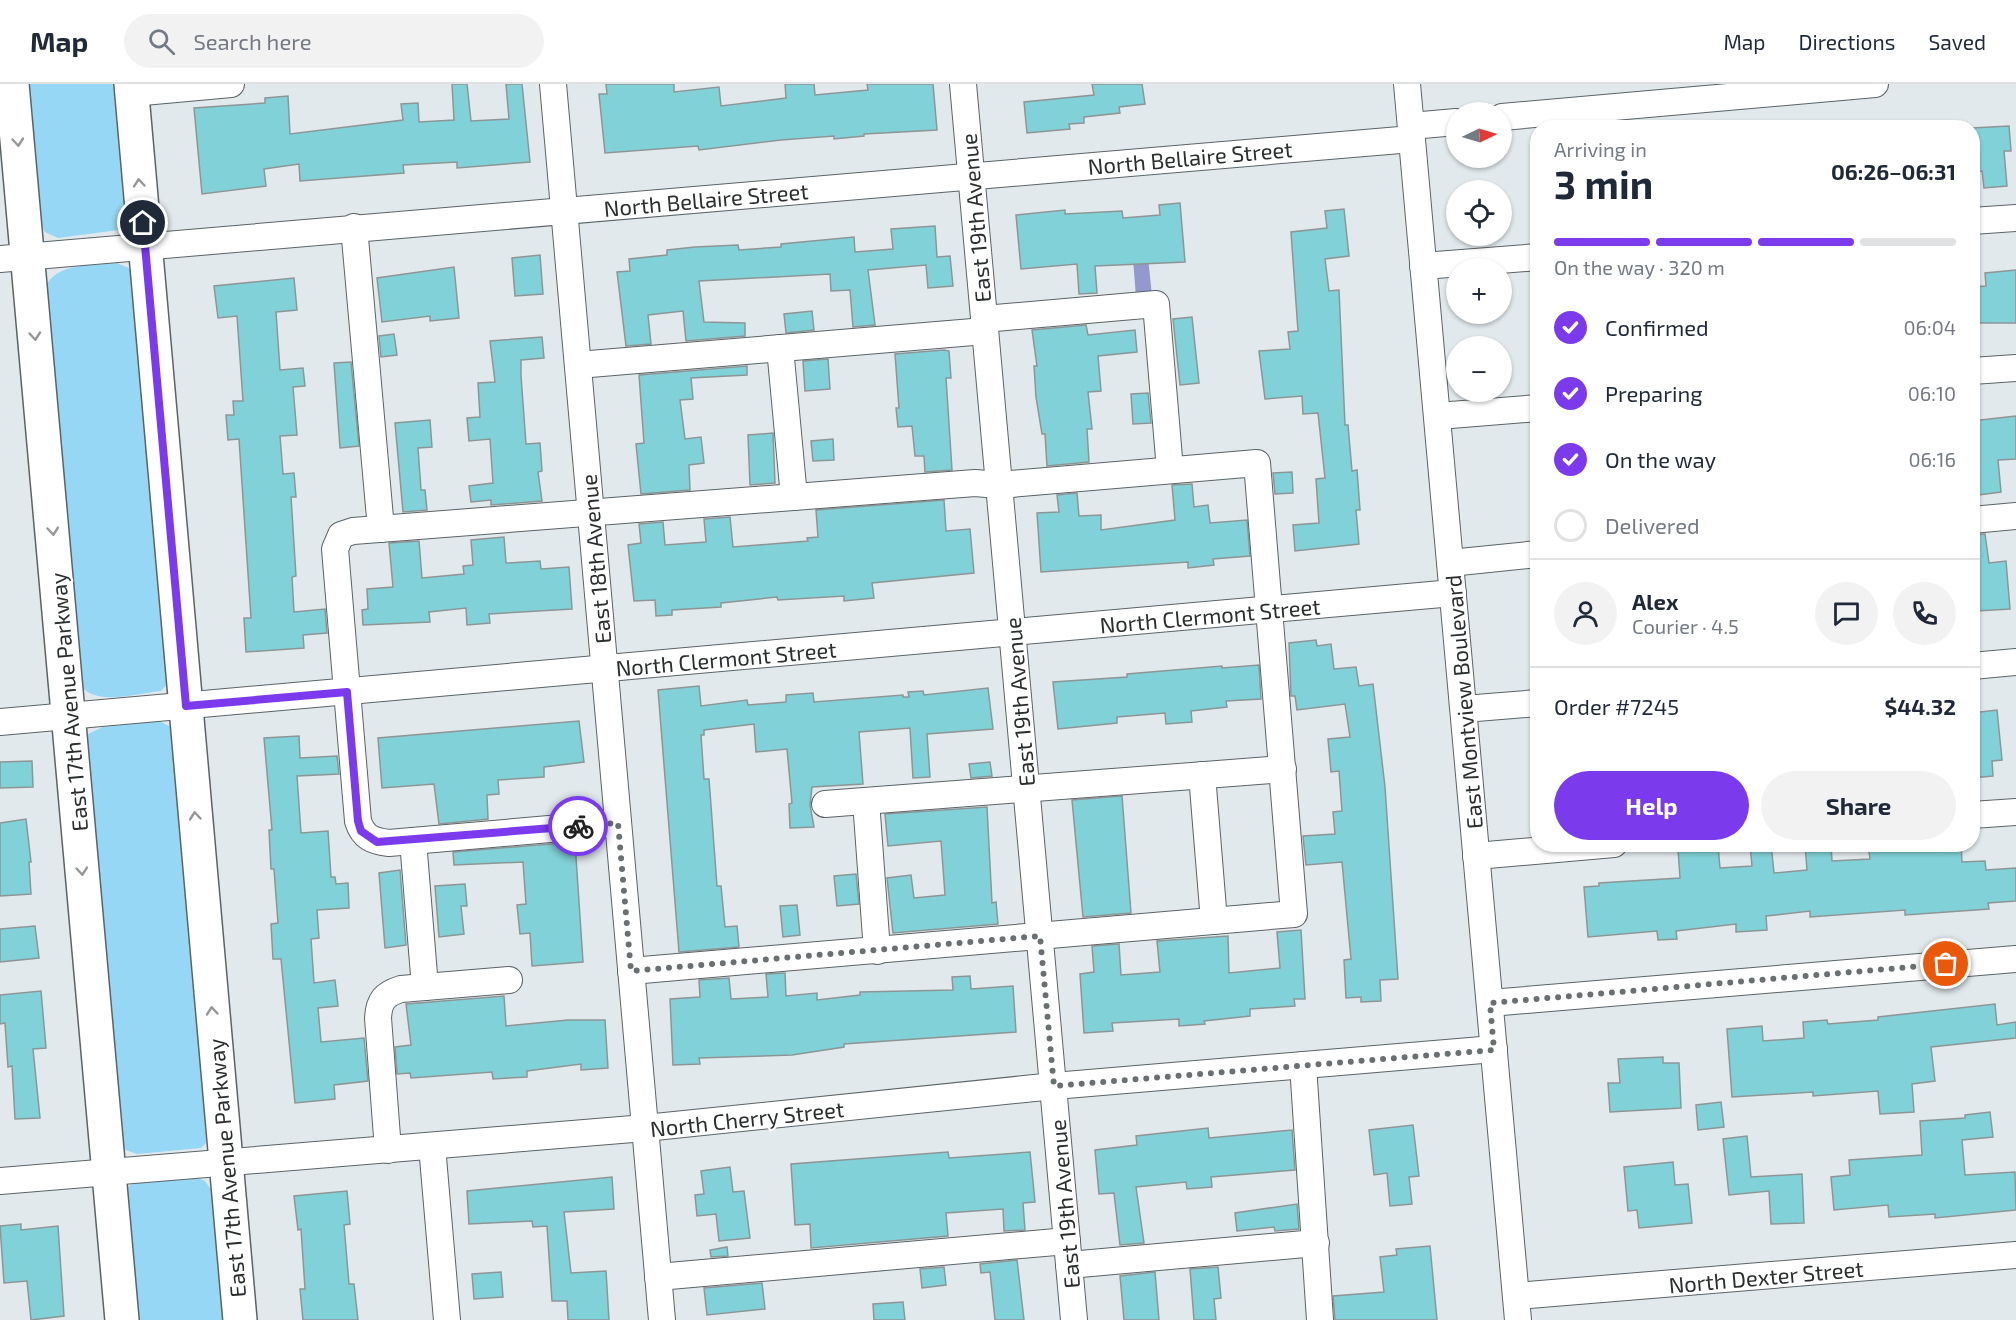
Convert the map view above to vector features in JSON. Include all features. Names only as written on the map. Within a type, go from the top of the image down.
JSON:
[{"type":"main road","name":"East 17th Avenue Parkway","points":[[132,88],[240,1320]]},
{"type":"main road","name":"East 17th Avenue Parkway","points":[[8,93],[14,257],[69,716],[122,1320]]},
{"type":"street","points":[[132,88],[231,84]]},
{"type":"street","name":"East 18th Avenue","points":[[553,84],[662,1320]]},
{"type":"street","name":"East 19th Avenue","points":[[963,84],[1074,1320]]},
{"type":"street","name":"East Montview Boulevard","points":[[1407,84],[1517,1308]]},
{"type":"street","points":[[1512,116],[1875,84]]},
{"type":"street","name":"North Bellaire Street","points":[[14,257],[144,244],[564,212],[971,175],[1412,133],[1446,124]]},
{"type":"street","points":[[1980,220],[2016,218]]},
{"type":"street","points":[[354,227],[381,529]]},
{"type":"street","points":[[1423,266],[1530,257]]},
{"type":"street","points":[[578,365],[780,348],[1156,304],[1170,470]]},
{"type":"street","points":[[780,348],[794,497]]},
{"type":"street","points":[[1980,370],[2016,368]]},
{"type":"street","points":[[1438,416],[1530,409]]},
{"type":"street","points":[[618,823],[413,841],[377,842],[361,831],[358,821],[335,549],[341,535],[347,532],[381,529],[1257,463],[1294,914],[631,971]]},
{"type":"street","points":[[1980,519],[2016,516]]},
{"type":"street","points":[[1450,562],[1530,556]]},
{"type":"street","name":"North Clermont Street","points":[[0,722],[1453,593]]},
{"type":"street","points":[[1980,665],[2016,662]]},
{"type":"street","points":[[1464,709],[1530,704]]},
{"type":"street","points":[[825,804],[1283,769]]},
{"type":"street","points":[[1202,776],[1214,921]]},
{"type":"street","points":[[866,801],[877,951]]},
{"type":"street","points":[[1980,814],[2016,812]]},
{"type":"street","points":[[413,841],[426,987]]},
{"type":"street","points":[[1476,856],[1530,851]]},
{"type":"street","points":[[1490,1003],[2016,959]]},
{"type":"street","points":[[388,1150],[379,1008],[383,998],[390,992],[509,980]]},
{"type":"street","name":"North Cherry Street","points":[[0,1181],[645,1128],[1054,1086],[1494,1050]]},
{"type":"street","points":[[1303,1065],[1320,1320]]},
{"type":"street","points":[[432,1146],[447,1320]]},
{"type":"street","points":[[658,1277],[1068,1253],[1316,1243]]},
{"type":"street","name":"North Dexter Street","points":[[1517,1308],[2016,1256]]},
{"type":"shaded area","points":[[28,84],[120,84],[130,225],[126,229],[58,238],[45,232],[41,225]]},
{"type":"shaded area","points":[[1148,257],[1152,296],[1136,297],[1133,259]]},
{"type":"shaded area","points":[[117,263],[131,269],[169,682],[161,691],[108,697],[89,693],[82,687],[45,288],[50,280],[66,269]]},
{"type":"shaded area","points":[[159,721],[173,728],[209,1140],[201,1148],[137,1154],[123,1149],[119,1142],[86,735],[103,727]]},
{"type":"shaded area","points":[[198,1178],[205,1181],[214,1194],[226,1320],[135,1320],[124,1192],[130,1185],[138,1183]]},
{"type":"building","points":[[452,84],[467,84],[471,121],[509,119],[506,84],[522,84],[530,162],[457,168],[457,162],[403,165],[404,173],[300,181],[299,164],[264,169],[266,186],[202,194],[194,108],[265,103],[265,98],[288,96],[290,134],[403,120],[401,104],[418,103],[419,122],[454,120]]},
{"type":"building","points":[[606,84],[674,84],[674,92],[719,87],[721,106],[786,98],[785,84],[814,84],[815,95],[868,90],[867,84],[933,84],[937,130],[864,134],[864,136],[834,139],[834,136],[781,140],[699,150],[698,146],[605,153],[599,94],[607,94]]},
{"type":"building","points":[[1092,84],[1142,84],[1145,104],[1119,107],[1120,113],[1084,117],[1084,123],[1069,124],[1070,129],[1027,133],[1024,102],[1094,95]]},
{"type":"building","points":[[2009,126],[2011,151],[2004,151],[2007,186],[1984,188],[1982,171],[1980,171],[1980,128]]},
{"type":"building","points":[[1180,203],[1185,262],[1095,266],[1097,293],[1079,294],[1077,264],[1021,269],[1016,215],[1065,210],[1065,214],[1122,211],[1123,218],[1160,215],[1159,205]]},
{"type":"building","points":[[1344,209],[1349,256],[1325,259],[1329,291],[1339,290],[1345,425],[1348,425],[1352,471],[1357,470],[1360,510],[1356,510],[1359,544],[1295,551],[1293,525],[1319,523],[1316,479],[1325,478],[1318,413],[1303,414],[1302,396],[1265,399],[1259,351],[1290,349],[1288,332],[1298,331],[1291,232],[1327,228],[1325,211]]},
{"type":"building","points":[[935,226],[937,257],[950,256],[953,286],[928,288],[926,265],[868,270],[875,325],[853,327],[850,290],[831,291],[830,274],[699,281],[704,322],[745,323],[745,336],[686,341],[683,311],[648,315],[651,344],[626,346],[617,272],[630,271],[629,259],[667,255],[667,250],[695,247],[738,245],[739,250],[854,237],[855,252],[893,249],[891,229]]},
{"type":"building","points":[[540,255],[543,294],[515,296],[512,258]]},
{"type":"building","points":[[454,267],[459,318],[430,321],[430,316],[382,322],[377,278]]},
{"type":"building","points":[[2016,270],[2016,323],[1980,323],[1980,286],[1986,286],[1985,273]]},
{"type":"building","points":[[294,278],[297,310],[276,312],[280,370],[303,368],[305,386],[293,387],[297,435],[280,436],[283,474],[294,473],[296,497],[291,497],[296,576],[292,577],[294,612],[325,609],[327,633],[303,635],[304,648],[246,652],[244,618],[251,618],[239,439],[228,440],[226,415],[234,415],[233,401],[243,401],[237,316],[218,318],[214,286]]},
{"type":"building","points":[[812,311],[814,330],[786,333],[784,314]]},
{"type":"building","points":[[1192,317],[1199,383],[1180,385],[1173,319]]},
{"type":"building","points":[[1086,325],[1088,335],[1135,330],[1137,352],[1098,356],[1101,391],[1088,392],[1092,429],[1087,429],[1089,462],[1047,466],[1045,434],[1042,434],[1036,397],[1034,366],[1037,366],[1032,330]]},
{"type":"building","points":[[394,334],[397,355],[381,357],[379,336]]},
{"type":"building","points":[[542,337],[544,358],[521,360],[521,376],[526,444],[540,443],[542,471],[538,472],[542,501],[491,505],[491,500],[471,502],[469,486],[493,483],[490,439],[469,441],[467,418],[480,417],[478,383],[495,382],[490,341]]},
{"type":"building","points":[[949,351],[951,378],[946,378],[952,470],[925,472],[924,456],[915,456],[912,426],[898,427],[895,354]]},
{"type":"building","points":[[828,359],[830,389],[805,391],[803,361]]},
{"type":"building","points":[[351,362],[359,446],[340,448],[334,363]]},
{"type":"building","points":[[747,366],[747,375],[691,378],[693,399],[680,400],[685,439],[701,437],[704,463],[689,465],[690,490],[641,494],[636,444],[644,443],[639,375]]},
{"type":"building","points":[[1148,393],[1151,423],[1133,424],[1131,394]]},
{"type":"building","points":[[2016,416],[2016,459],[1998,460],[2001,492],[1980,495],[1980,420]]},
{"type":"building","points":[[430,420],[432,447],[418,448],[421,490],[425,490],[427,510],[403,512],[395,423]]},
{"type":"building","points":[[773,433],[775,483],[750,485],[748,435]]},
{"type":"building","points":[[833,439],[834,460],[813,461],[811,441]]},
{"type":"building","points":[[1292,472],[1293,493],[1275,494],[1273,473]]},
{"type":"building","points":[[1192,484],[1194,507],[1208,505],[1210,523],[1247,520],[1250,556],[1213,559],[1214,565],[1188,568],[1188,562],[1041,572],[1037,513],[1059,512],[1057,495],[1077,493],[1079,516],[1101,515],[1101,530],[1175,520],[1172,485]]},
{"type":"building","points":[[944,500],[946,531],[970,529],[974,573],[872,583],[874,598],[844,601],[844,596],[778,600],[777,597],[721,603],[721,607],[672,610],[672,615],[656,616],[655,600],[634,601],[628,545],[641,543],[639,524],[663,522],[665,545],[706,542],[704,519],[730,517],[733,547],[808,541],[807,538],[818,537],[816,510]]},
{"type":"building","points":[[1980,534],[1985,534],[1989,563],[2006,561],[2010,609],[1980,611]]},
{"type":"building","points":[[504,537],[506,563],[540,561],[541,569],[569,567],[572,609],[489,614],[490,623],[467,625],[466,608],[429,612],[430,622],[363,625],[362,610],[368,609],[367,589],[393,587],[389,543],[419,541],[422,578],[464,574],[463,566],[473,565],[471,540]]},
{"type":"building","points":[[1316,640],[1317,646],[1331,644],[1334,669],[1356,667],[1359,686],[1373,684],[1385,787],[1398,979],[1380,980],[1381,1001],[1361,1002],[1361,997],[1346,998],[1344,960],[1351,959],[1342,862],[1306,865],[1303,836],[1335,834],[1333,812],[1342,811],[1339,771],[1331,772],[1328,739],[1350,737],[1345,704],[1297,710],[1295,696],[1291,696],[1289,643]]},
{"type":"building","points":[[1259,665],[1261,699],[1226,701],[1227,707],[1191,711],[1192,722],[1166,724],[1165,713],[1117,717],[1117,723],[1058,729],[1053,682],[1127,677],[1127,674],[1222,666],[1222,668]]},
{"type":"building","points":[[699,686],[701,706],[747,700],[748,705],[786,702],[786,695],[813,693],[814,702],[903,695],[903,697],[909,697],[908,692],[923,691],[924,695],[988,688],[993,729],[927,734],[930,777],[913,778],[910,728],[859,732],[863,784],[812,787],[810,805],[814,827],[790,828],[789,804],[792,803],[787,749],[756,752],[754,724],[704,730],[704,735],[701,735],[704,779],[709,779],[717,886],[721,886],[725,927],[737,926],[739,947],[679,952],[658,690]]},
{"type":"building","points":[[1997,710],[2002,760],[1992,761],[1993,776],[1980,777],[1980,712]]},
{"type":"building","points":[[579,721],[584,762],[544,767],[544,777],[498,780],[499,794],[487,795],[488,819],[439,824],[434,784],[382,788],[378,738]]},
{"type":"building","points":[[299,736],[300,758],[337,756],[339,774],[297,776],[301,833],[328,831],[331,877],[335,877],[336,884],[348,883],[349,908],[317,910],[319,938],[311,939],[314,983],[335,980],[338,1006],[318,1008],[321,1042],[364,1038],[368,1081],[334,1085],[335,1099],[295,1103],[281,959],[273,959],[271,924],[278,923],[274,869],[271,869],[269,830],[272,830],[264,738]]},
{"type":"building","points":[[32,761],[33,787],[0,788],[0,762]]},
{"type":"building","points":[[990,762],[992,776],[971,778],[969,764]]},
{"type":"building","points":[[1122,796],[1131,913],[1083,917],[1072,800]]},
{"type":"building","points":[[987,807],[992,903],[996,902],[998,924],[893,933],[887,878],[911,875],[914,898],[945,895],[941,841],[888,846],[885,814]]},
{"type":"building","points":[[26,819],[31,862],[29,862],[31,894],[0,896],[0,823]]},
{"type":"building","points":[[575,842],[583,962],[532,966],[530,933],[520,934],[517,905],[526,904],[523,862],[454,865],[453,852]]},
{"type":"building","points":[[1678,852],[1719,852],[1720,868],[1752,866],[1751,852],[1772,852],[1774,873],[1807,870],[1806,852],[1831,852],[1832,861],[1870,859],[1869,852],[1961,852],[1962,862],[1985,861],[1986,870],[2016,868],[2016,901],[1988,903],[1989,909],[1905,915],[1905,910],[1810,917],[1810,911],[1766,916],[1767,930],[1736,932],[1736,924],[1676,931],[1677,939],[1658,940],[1657,931],[1588,937],[1584,887],[1599,886],[1599,883],[1680,878]]},
{"type":"building","points":[[400,870],[406,945],[385,948],[379,873]]},
{"type":"building","points":[[856,874],[859,904],[837,906],[834,876]]},
{"type":"building","points":[[465,884],[467,906],[461,906],[464,934],[439,937],[435,886]]},
{"type":"building","points":[[797,905],[800,935],[783,937],[780,906]]},
{"type":"building","points":[[35,926],[39,958],[0,962],[0,929]]},
{"type":"building","points":[[1301,930],[1305,999],[1294,999],[1295,1006],[1250,1009],[1250,1016],[1204,1021],[1205,1024],[1179,1026],[1179,1019],[1112,1023],[1113,1031],[1084,1033],[1080,974],[1094,972],[1092,946],[1119,944],[1121,975],[1160,972],[1157,941],[1228,936],[1229,973],[1280,968],[1277,932]]},
{"type":"building","points":[[785,973],[786,996],[817,993],[817,1000],[860,995],[860,992],[953,990],[952,977],[970,976],[971,989],[1013,986],[1016,1032],[844,1044],[844,1047],[792,1055],[699,1058],[700,1064],[673,1065],[670,999],[700,997],[699,980],[729,978],[731,999],[768,997],[766,974]]},
{"type":"building","points":[[41,991],[46,1048],[33,1049],[40,1118],[15,1119],[12,1066],[8,1067],[5,1023],[0,1024],[0,995]]},
{"type":"building","points":[[504,996],[506,1026],[568,1020],[605,1020],[608,1068],[581,1070],[581,1064],[527,1071],[527,1077],[493,1079],[492,1072],[411,1078],[410,1073],[397,1074],[395,1047],[411,1045],[406,1004]]},
{"type":"building","points":[[1995,1004],[1997,1025],[2016,1022],[2016,1038],[1931,1047],[1935,1081],[1912,1084],[1914,1112],[1880,1114],[1878,1091],[1813,1096],[1813,1092],[1732,1097],[1727,1029],[1762,1026],[1763,1041],[1804,1038],[1803,1022],[1827,1020],[1828,1024],[1878,1020],[1878,1017]]},
{"type":"building","points":[[1663,1057],[1663,1063],[1679,1063],[1681,1108],[1610,1112],[1608,1083],[1620,1083],[1618,1059]]},
{"type":"building","points":[[1721,1102],[1724,1127],[1698,1130],[1696,1105]]},
{"type":"building","points":[[1990,1112],[1993,1137],[1962,1140],[1965,1175],[2015,1172],[2016,1210],[1935,1218],[1935,1214],[1889,1217],[1888,1205],[1834,1210],[1831,1177],[1850,1175],[1849,1160],[1922,1155],[1920,1121],[1965,1118],[1965,1115]]},
{"type":"building","points":[[1413,1125],[1419,1176],[1409,1177],[1412,1204],[1390,1206],[1387,1173],[1374,1175],[1369,1130]]},
{"type":"building","points":[[1208,1128],[1209,1138],[1292,1130],[1295,1170],[1211,1177],[1212,1187],[1187,1189],[1186,1182],[1136,1187],[1144,1243],[1120,1245],[1114,1193],[1099,1194],[1095,1150],[1137,1145],[1136,1136]]},
{"type":"building","points":[[1747,1136],[1751,1177],[1802,1174],[1804,1223],[1771,1224],[1769,1191],[1729,1195],[1723,1139]]},
{"type":"building","points":[[948,1152],[949,1158],[1030,1152],[1035,1202],[1023,1203],[1025,1230],[1004,1231],[1003,1209],[946,1213],[948,1236],[811,1248],[810,1224],[795,1225],[791,1164]]},
{"type":"building","points":[[1673,1162],[1675,1185],[1688,1184],[1692,1223],[1639,1228],[1637,1210],[1628,1211],[1624,1167]]},
{"type":"building","points":[[730,1167],[733,1192],[744,1191],[750,1238],[719,1241],[716,1214],[697,1216],[695,1195],[704,1194],[701,1171]]},
{"type":"building","points":[[612,1177],[614,1209],[564,1212],[571,1273],[606,1271],[609,1320],[568,1320],[567,1301],[552,1301],[547,1226],[533,1227],[532,1221],[469,1224],[467,1191]]},
{"type":"building","points":[[347,1191],[350,1224],[344,1225],[349,1284],[354,1284],[358,1320],[303,1320],[300,1289],[305,1289],[301,1229],[298,1230],[294,1196]]},
{"type":"building","points":[[1297,1204],[1299,1229],[1275,1231],[1274,1227],[1237,1231],[1235,1213]]},
{"type":"building","points":[[21,1224],[21,1230],[58,1226],[64,1316],[31,1320],[27,1281],[4,1283],[0,1226]]},
{"type":"building","points":[[1430,1246],[1437,1320],[1335,1320],[1333,1296],[1384,1292],[1380,1257],[1397,1255],[1396,1249]]},
{"type":"building","points":[[727,1247],[728,1256],[711,1257],[710,1250]]},
{"type":"building","points":[[1017,1260],[1024,1320],[995,1320],[990,1272],[981,1273],[980,1264]]},
{"type":"building","points":[[944,1267],[946,1285],[922,1288],[920,1269]]},
{"type":"building","points":[[1218,1267],[1221,1298],[1214,1299],[1216,1320],[1194,1320],[1190,1269]]},
{"type":"building","points":[[501,1272],[503,1297],[474,1299],[472,1274]]},
{"type":"building","points":[[1155,1272],[1159,1320],[1124,1320],[1120,1276]]},
{"type":"building","points":[[762,1283],[765,1309],[707,1315],[704,1288]]},
{"type":"building","points":[[903,1302],[905,1320],[874,1320],[873,1304]]},
{"type":"way so far","points":[[578,826],[618,823],[631,971],[1040,936],[1054,1086],[1494,1050],[1490,1003],[1946,964]]},
{"type":"route","points":[[143,223],[186,706],[347,692],[358,821],[361,831],[377,842],[388,843],[578,826]]}]
